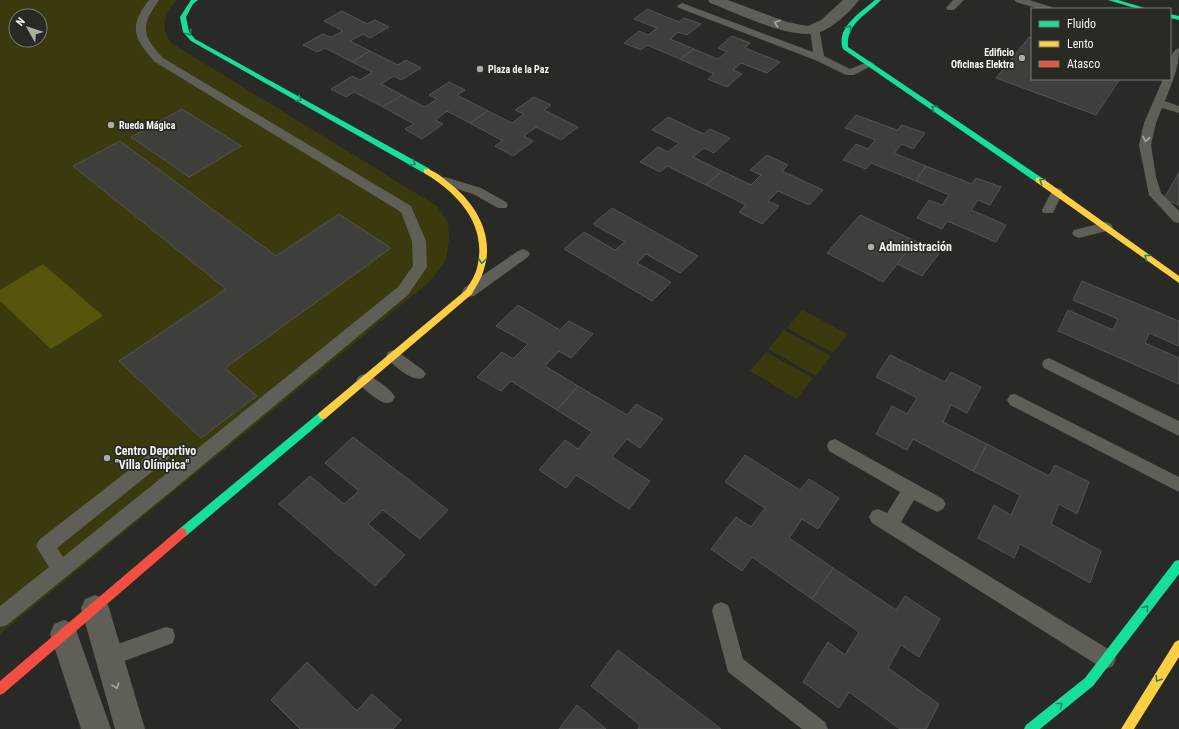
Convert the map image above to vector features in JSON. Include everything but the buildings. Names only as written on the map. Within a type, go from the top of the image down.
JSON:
[{"type":"street","points":[[0,689],[469,292],[481,268],[484,244],[476,220],[467,202],[445,181],[193,40],[186,32],[183,17],[191,3],[195,0]]},
{"type":"street","points":[[714,0],[796,30],[815,29],[826,22],[852,0]]},
{"type":"street","points":[[878,0],[846,30],[843,43],[845,48],[1057,192],[1179,280]]},
{"type":"street","points":[[1111,0],[1141,8]]},
{"type":"street","points":[[1030,729],[1089,682],[1179,566]]},
{"type":"street","points":[[95,608],[130,729]]},
{"type":"street","points":[[64,634],[96,729]]},
{"type":"street","points":[[1126,729],[1179,646]]},
{"type":"lane","points":[[0,618],[162,489],[403,290],[420,268],[419,241],[406,209],[159,60],[145,46],[140,31],[145,10],[154,0]]},
{"type":"lane","points":[[952,8],[959,0]]},
{"type":"lane","points":[[1019,0],[1046,8]]},
{"type":"lane","points":[[682,6],[819,58],[850,73],[870,64]]},
{"type":"lane","points":[[815,29],[819,58]]},
{"type":"lane","points":[[1171,72],[1179,50]]},
{"type":"lane","points":[[1168,80],[1160,103],[1150,123],[1145,146],[1150,177],[1156,195],[1179,219]]},
{"type":"lane","points":[[1160,103],[1179,110]]},
{"type":"lane","points":[[445,181],[477,191],[502,205]]},
{"type":"lane","points":[[1048,210],[1057,192]]},
{"type":"lane","points":[[1078,233],[1106,227]]},
{"type":"lane","points":[[469,292],[523,254]]},
{"type":"lane","points":[[393,356],[418,374]]},
{"type":"lane","points":[[1049,364],[1179,429]]},
{"type":"lane","points":[[364,380],[387,397]]},
{"type":"lane","points":[[1016,400],[1179,485]]},
{"type":"lane","points":[[835,446],[937,504]]},
{"type":"lane","points":[[61,569],[45,546],[162,454]]},
{"type":"lane","points":[[911,489],[884,521],[1106,659]]},
{"type":"lane","points":[[721,611],[735,665],[818,729]]},
{"type":"lane","points":[[108,657],[166,636]]},
{"type":"shaded area","name":"Centro Deportivo \"Villa Olímpica\"","points":[[0,0],[177,0],[166,16],[165,21],[165,31],[171,43],[437,206],[448,222],[449,240],[446,261],[429,282],[0,634]],"holes":[[[131,137],[241,146],[189,177]]]},
{"type":"shaded area","points":[[43,264],[103,316],[51,349],[0,301],[0,290]]},
{"type":"shaded area","points":[[802,310],[848,334],[833,353],[787,328]]},
{"type":"shaded area","points":[[784,330],[831,356],[816,376],[768,349]]},
{"type":"shaded area","points":[[766,352],[813,378],[797,399],[750,371]]},
{"type":"traffic: fast","points":[[195,0],[191,3],[183,17],[186,32],[193,40],[427,171]]},
{"type":"traffic: fast","points":[[878,0],[854,21],[846,33],[844,40],[845,48],[1039,180]]},
{"type":"traffic: fast","points":[[1111,0],[1141,8]]},
{"type":"traffic: fast","points":[[1171,16],[1179,18]]},
{"type":"traffic: fast","points":[[182,533],[323,415]]},
{"type":"traffic: fast","points":[[1030,729],[1089,682],[1179,565]]},
{"type":"traffic: slow","points":[[323,415],[469,292],[479,273],[483,251],[482,237],[478,223],[462,198],[452,188],[427,171]]},
{"type":"traffic: slow","points":[[1039,180],[1179,280]]},
{"type":"traffic: slow","points":[[1127,729],[1179,646]]},
{"type":"traffic: jam","points":[[0,689],[182,533]]},
{"type":"place","name":"Edificio Oficinas Elektra","points":[[1022,58]]},
{"type":"place","name":"Plaza de la Paz","points":[[480,69]]},
{"type":"place","name":"Rueda Mágica","points":[[111,125]]},
{"type":"place","name":"Administración","points":[[871,247]]},
{"type":"place","name":"Centro Deportivo \"Villa Olímpica\"","points":[[107,458]]}]
